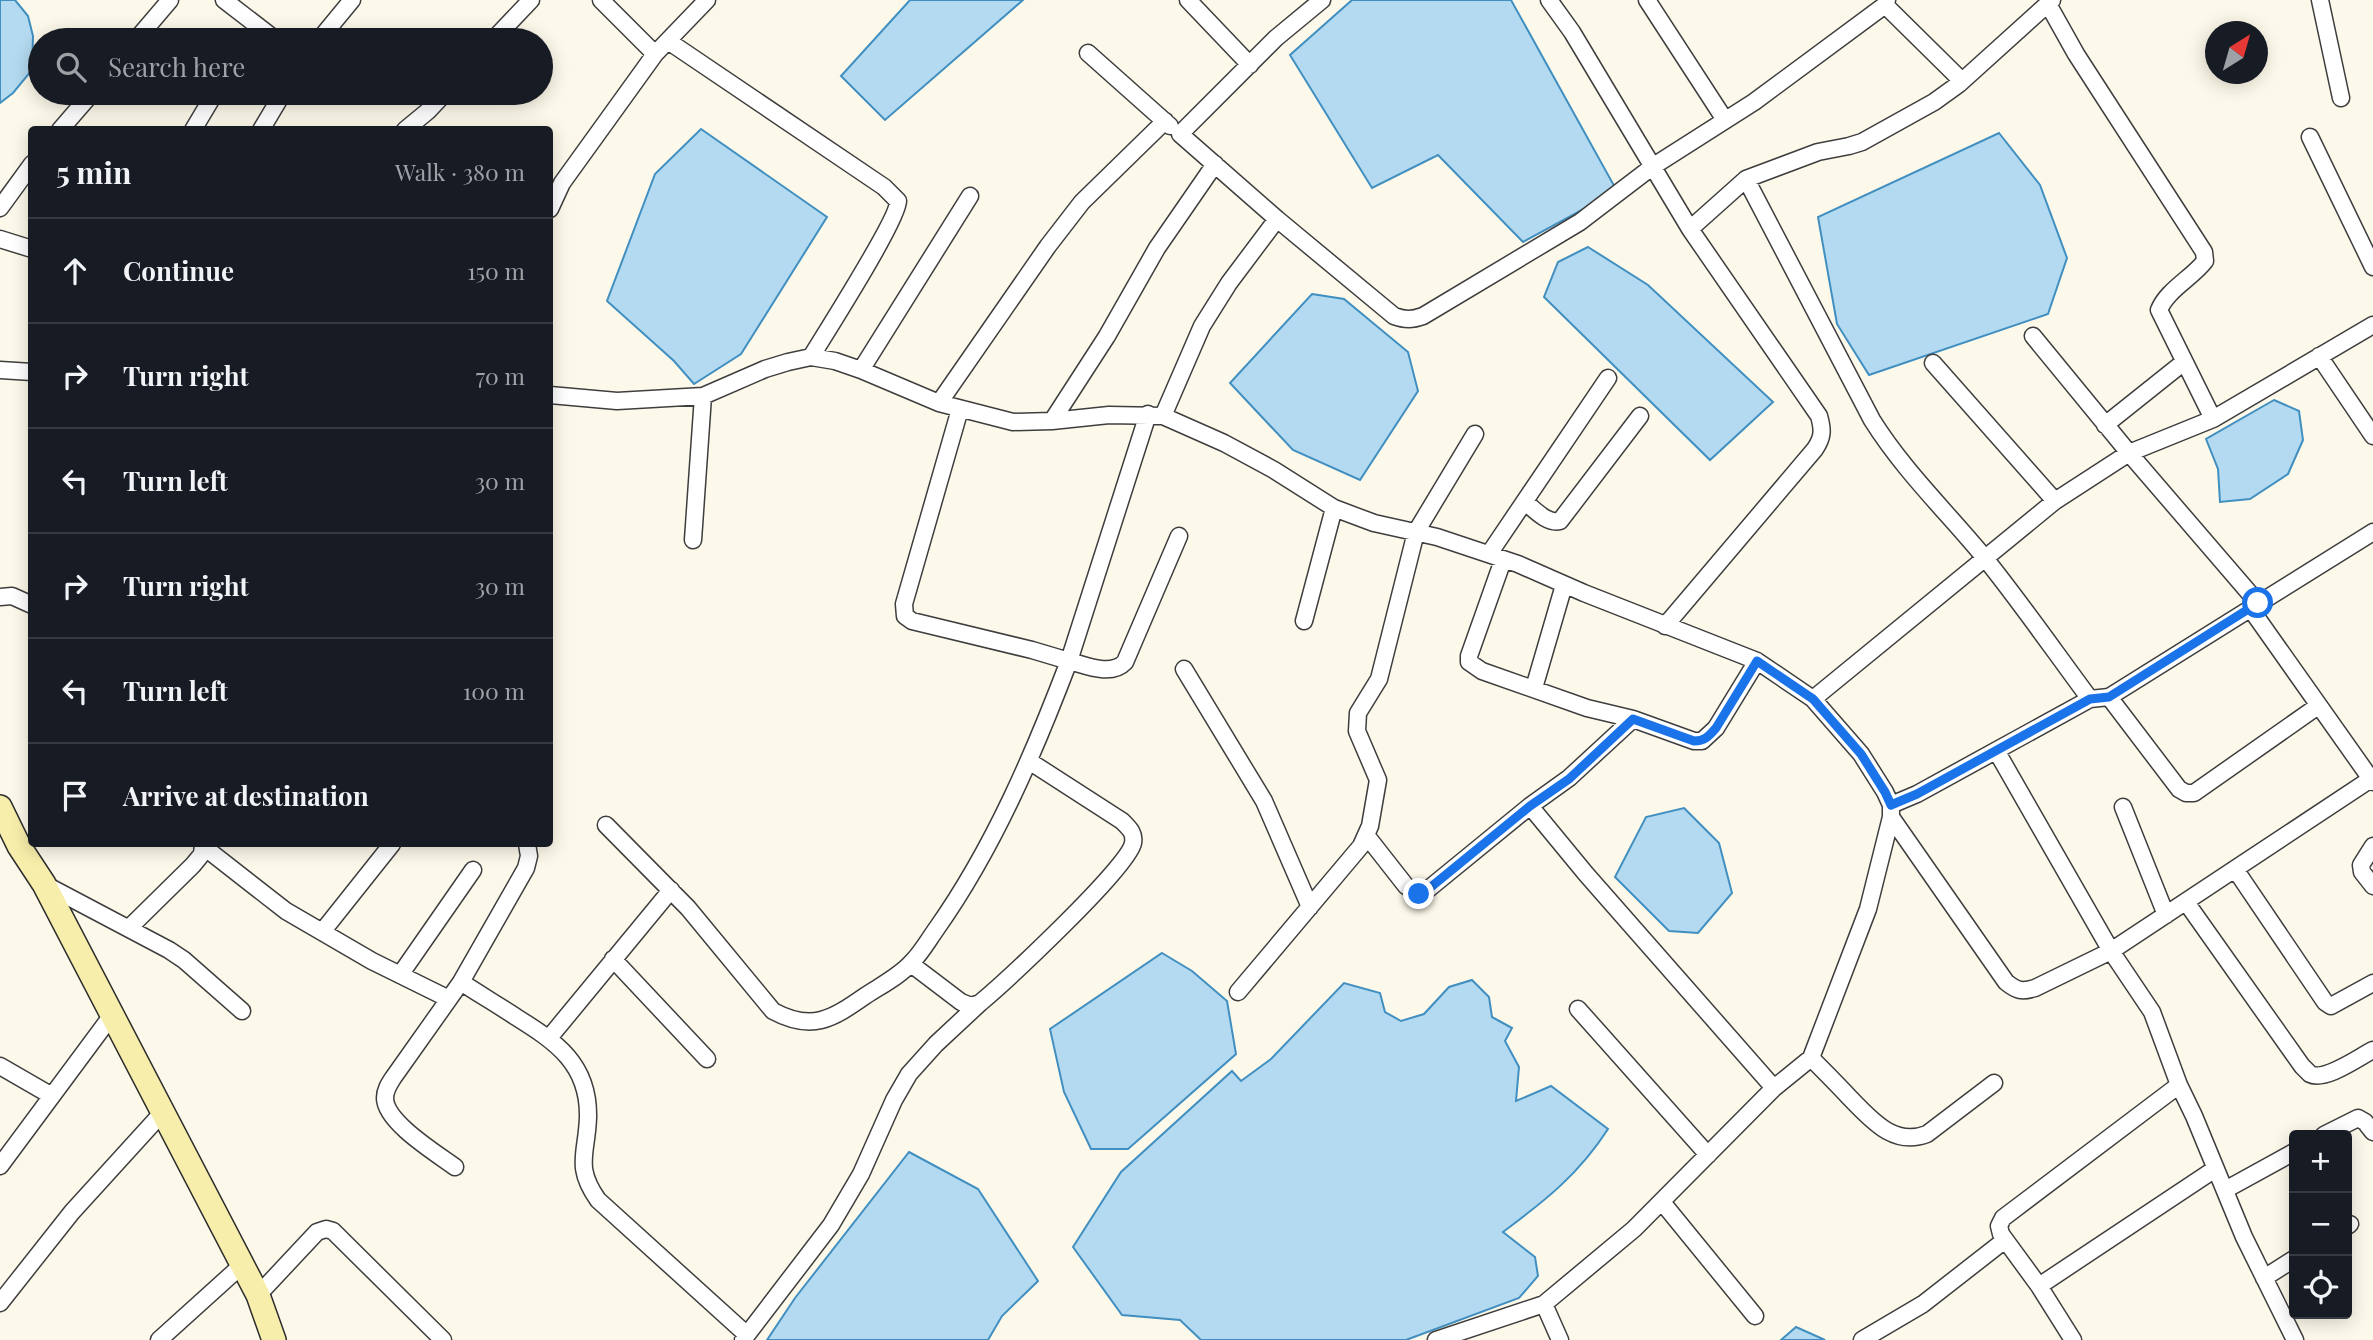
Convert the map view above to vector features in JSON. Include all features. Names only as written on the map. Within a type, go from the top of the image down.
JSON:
[{"type":"main road","points":[[0,807],[9,844],[44,884],[258,1295],[274,1340]]},
{"type":"street","points":[[146,28],[170,0]]},
{"type":"street","points":[[224,0],[260,28]]},
{"type":"street","points":[[329,28],[352,0]]},
{"type":"street","points":[[504,28],[531,0]]},
{"type":"street","points":[[601,0],[655,54]]},
{"type":"street","points":[[553,202],[562,183],[655,54],[706,0]]},
{"type":"street","points":[[1188,0],[1250,65]]},
{"type":"street","points":[[1180,134],[1276,38],[1322,0]]},
{"type":"street","points":[[1549,0],[1572,32],[1690,229],[1819,416],[1823,429],[1815,449],[1665,626]]},
{"type":"street","points":[[1647,0],[1725,120]]},
{"type":"street","points":[[2320,0],[2341,98]]},
{"type":"street","points":[[1088,53],[1277,219],[1394,316],[1413,320],[1580,222],[1653,167],[1763,95],[1886,2],[1962,81]]},
{"type":"street","points":[[1690,229],[1746,179],[1818,152],[1862,142],[1934,102],[1962,81],[2050,2],[2076,54],[2204,253],[2205,261],[2199,269],[2162,302],[2159,310],[2213,419]]},
{"type":"street","points":[[668,41],[884,187],[898,201],[898,208],[886,230],[811,358]]},
{"type":"street","points":[[64,126],[82,105]]},
{"type":"street","points":[[195,126],[208,105]]},
{"type":"street","points":[[263,126],[276,105]]},
{"type":"street","points":[[410,126],[434,105]]},
{"type":"street","points":[[939,403],[1048,246],[1082,202],[1165,121]]},
{"type":"street","points":[[2310,137],[2373,267]]},
{"type":"street","points":[[1052,421],[1107,336],[1157,248],[1215,164]]},
{"type":"street","points":[[0,208],[28,170]]},
{"type":"street","points":[[1746,179],[1889,448],[1912,478],[1984,558],[2090,699]]},
{"type":"street","points":[[861,370],[970,196]]},
{"type":"street","points":[[606,825],[671,890],[773,1011],[785,1017],[817,1021],[835,1017],[911,964],[971,877],[1029,761],[1069,661],[1156,415],[1202,326],[1229,283],[1277,219]]},
{"type":"street","points":[[0,239],[28,248]]},
{"type":"street","points":[[1813,699],[2055,501],[2129,453],[2213,419],[2373,325]]},
{"type":"street","points":[[553,395],[617,401],[703,396],[765,369],[811,358],[835,361],[939,403],[1013,422],[1110,415],[1156,415],[1224,443],[1274,470],[1334,508],[1374,523],[1416,532],[1496,557],[1757,661],[1813,699],[1861,754],[1885,792],[1891,811],[2006,982],[2015,990],[2024,991],[2111,951],[2372,780],[2318,706],[2254,606],[2033,336]]},
{"type":"street","points":[[2319,356],[2373,436]]},
{"type":"street","points":[[2105,425],[2184,362]]},
{"type":"street","points":[[1933,363],[2055,501]]},
{"type":"street","points":[[0,370],[28,372]]},
{"type":"street","points":[[1608,378],[1525,502],[1496,557],[1469,662],[1482,671],[1587,709],[1633,719],[1694,741],[1702,741],[1716,728],[1757,661]]},
{"type":"street","points":[[693,540],[703,396]]},
{"type":"street","points":[[960,409],[904,604],[905,616],[912,621],[1069,661],[1115,669],[1125,662],[1179,536]]},
{"type":"street","points":[[1525,502],[1548,520],[1554,523],[1560,521],[1640,416]]},
{"type":"street","points":[[1238,992],[1361,846],[1366,835],[1378,780],[1357,731],[1356,721],[1362,703],[1379,679],[1416,532],[1475,434]]},
{"type":"street","points":[[1304,621],[1334,508]]},
{"type":"street","points":[[1436,1340],[1544,1304],[1662,1202],[1774,1088],[1811,1058],[1868,909],[1891,811],[2090,699],[2109,697],[2373,532]]},
{"type":"street","points":[[1534,688],[1564,585]]},
{"type":"street","points":[[0,597],[12,596],[28,603]]},
{"type":"street","points":[[1184,669],[1264,801],[1310,907]]},
{"type":"street","points":[[2109,697],[2179,789],[2186,793],[2194,793],[2318,706]]},
{"type":"street","points":[[1366,835],[1406,886],[1419,894],[1426,891],[1530,806],[1569,779],[1633,719]]},
{"type":"street","points":[[1997,752],[2111,951],[2152,1012],[2179,1085],[2244,1237],[2295,1340]]},
{"type":"street","points":[[461,982],[549,1038],[569,1056],[580,1073],[585,1092],[588,1115],[583,1166],[586,1181],[598,1200],[744,1337],[831,1225],[861,1174],[894,1100],[909,1074],[936,1044],[1064,923],[1111,875],[1130,850],[1133,842],[1132,831],[1122,821],[1029,761]]},
{"type":"street","points":[[1530,806],[1586,874],[1774,1088]]},
{"type":"street","points":[[2123,807],[2166,915]]},
{"type":"street","points":[[2373,846],[2361,865],[2362,872],[2373,886]]},
{"type":"street","points":[[129,928],[193,865],[202,854],[204,847]]},
{"type":"street","points":[[206,847],[286,911],[400,975],[449,999]]},
{"type":"street","points":[[322,932],[390,847]]},
{"type":"street","points":[[455,1167],[398,1123],[384,1101],[386,1091],[393,1077],[461,982],[526,868],[529,856],[528,847]]},
{"type":"street","points":[[2235,869],[2325,1002],[2332,1006],[2338,1004],[2373,983]]},
{"type":"street","points":[[400,975],[473,870]]},
{"type":"street","points":[[44,884],[184,960],[242,1011]]},
{"type":"street","points":[[549,1038],[671,890]]},
{"type":"street","points":[[2186,902],[2310,1074],[2327,1075],[2373,1050]]},
{"type":"street","points":[[614,959],[707,1059]]},
{"type":"street","points":[[911,964],[961,1002],[971,1006],[980,1003]]},
{"type":"street","points":[[1578,1009],[1708,1155]]},
{"type":"street","points":[[0,1166],[112,1015]]},
{"type":"street","points":[[1811,1058],[1878,1126],[1902,1137],[1916,1138],[1927,1134],[1994,1083]]},
{"type":"street","points":[[0,1066],[52,1096]]},
{"type":"street","points":[[2073,1340],[2039,1286],[2001,1234],[1999,1226],[2003,1218],[2179,1085]]},
{"type":"street","points":[[0,1303],[72,1212],[163,1112]]},
{"type":"street","points":[[2334,1130],[2358,1118],[2373,1132]]},
{"type":"street","points":[[2225,1190],[2289,1155]]},
{"type":"street","points":[[2039,1286],[2215,1169]]},
{"type":"street","points":[[1662,1202],[1755,1316]]},
{"type":"street","points":[[258,1295],[317,1232],[326,1229],[333,1231],[443,1340]]},
{"type":"street","points":[[1862,1340],[1923,1304],[2005,1240]]},
{"type":"street","points":[[2264,1278],[2289,1262]]},
{"type":"street","points":[[159,1340],[242,1265]]},
{"type":"street","points":[[1544,1304],[1560,1340]]},
{"type":"water","points":[[0,0],[15,0],[28,16],[31,28],[28,28],[28,75],[13,93],[0,103]]},
{"type":"water","points":[[910,0],[1023,0],[885,120],[841,76]]},
{"type":"water","points":[[1352,0],[1511,0],[1617,191],[1523,242],[1438,155],[1372,188],[1290,55]]},
{"type":"water","points":[[701,129],[827,217],[741,354],[694,384],[674,361],[607,301],[655,174]]},
{"type":"water","points":[[1999,133],[2040,185],[2067,258],[2048,314],[1869,375],[1837,324],[1818,217]]},
{"type":"water","points":[[1588,247],[1648,285],[1773,402],[1710,460],[1544,297],[1558,262]]},
{"type":"water","points":[[1312,294],[1344,299],[1408,352],[1418,391],[1360,480],[1293,450],[1230,383]]},
{"type":"water","points":[[2274,400],[2299,411],[2303,440],[2288,474],[2250,499],[2220,502],[2218,469],[2206,439]]},
{"type":"water","points":[[1684,808],[1719,843],[1732,893],[1698,933],[1669,931],[1615,877],[1646,817]]},
{"type":"water","points":[[1162,953],[1192,971],[1227,1001],[1236,1054],[1128,1149],[1091,1149],[1064,1092],[1050,1029]]},
{"type":"water","points":[[1472,980],[1489,997],[1492,1017],[1512,1028],[1505,1041],[1519,1067],[1516,1101],[1551,1086],[1608,1129],[1585,1160],[1561,1185],[1503,1232],[1535,1257],[1538,1276],[1519,1298],[1406,1340],[1201,1340],[1180,1320],[1122,1315],[1073,1247],[1121,1172],[1232,1071],[1241,1081],[1271,1059],[1344,983],[1380,993],[1385,1012],[1401,1021],[1424,1014],[1449,987]]},
{"type":"water","points":[[909,1152],[978,1189],[1038,1281],[1002,1316],[988,1340],[767,1340],[795,1298]]},
{"type":"water","points":[[1796,1327],[1825,1340],[1781,1340]]},
{"type":"route","points":[[1419,894],[1530,806],[1569,779],[1633,719],[1694,741],[1702,741],[1716,728],[1757,661],[1813,699],[1861,754],[1891,805],[1997,752],[2090,699],[2109,697],[2258,603]]}]
